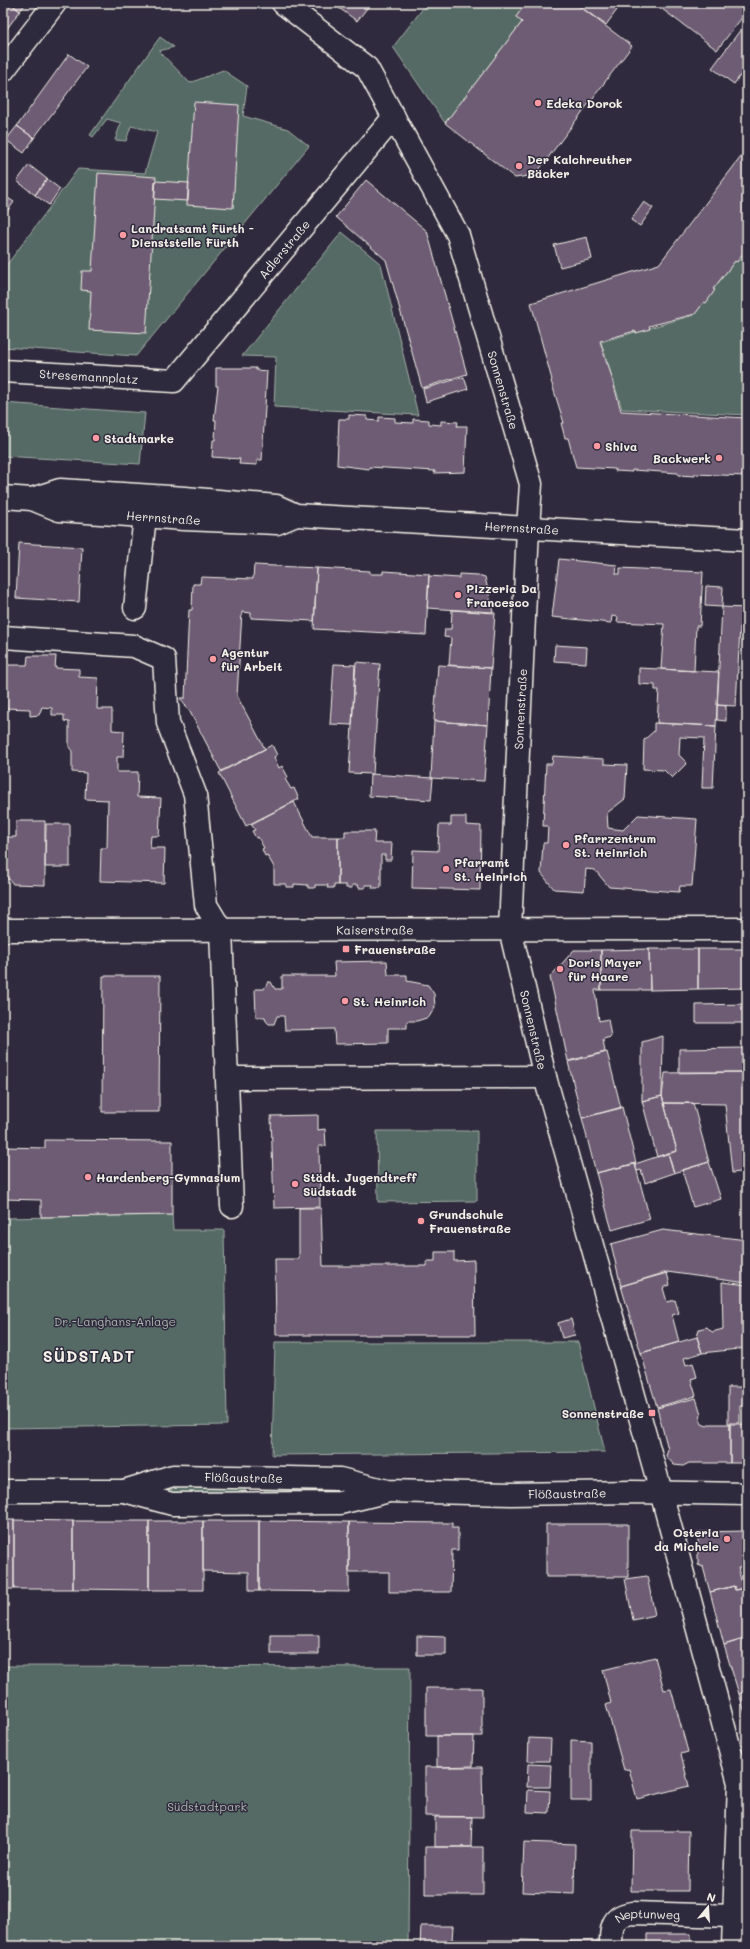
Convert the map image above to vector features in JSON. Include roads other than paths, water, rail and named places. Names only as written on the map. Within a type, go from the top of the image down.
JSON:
[{"type":"street","points":[[3,71],[55,3]]},
{"type":"street","name":"Sonnenstraße","points":[[282,3],[366,68],[458,235],[531,484],[510,930],[545,1076],[662,1492],[739,1783],[733,1946]]},
{"type":"street","name":"Adlerstraße","points":[[174,381],[394,117]]},
{"type":"street","name":"Stresemannplatz","points":[[3,371],[174,381]]},
{"type":"street","name":"Herrnstraße","points":[[32,499],[60,490],[131,494],[276,506],[296,515],[747,540]]},
{"type":"street","name":"Herrnstraße","points":[[3,497],[32,499],[59,510],[145,516],[277,523],[296,515]]},
{"type":"street","points":[[135,608],[145,516]]},
{"type":"street","points":[[3,637],[134,646],[164,659],[168,723],[195,794],[206,905],[222,930],[232,1206]]},
{"type":"street","name":"Kaiserstraße","points":[[3,930],[747,929]]},
{"type":"street","points":[[228,1078],[545,1076]]},
{"type":"street","name":"Flößaustraße","points":[[3,1491],[124,1491],[172,1504],[340,1503],[387,1491],[511,1494],[662,1492],[747,1494]]},
{"type":"street","name":"Neptunweg","points":[[611,1946],[611,1928],[616,1919],[624,1914],[632,1912],[733,1916]]},
{"type":"place","name":"Edeka Dorok","points":[[538,103]]},
{"type":"place","name":"Der Kalchreuther Bäcker","points":[[519,166]]},
{"type":"place","name":"Landratsamt Fürth - Dienststelle Fürth","points":[[123,235]]},
{"type":"place","name":"Stadtmarke","points":[[96,438]]},
{"type":"place","name":"Shiva","points":[[597,446]]},
{"type":"place","name":"Backwerk","points":[[719,458]]},
{"type":"place","name":"Pizzeria Da Francesco","points":[[458,595]]},
{"type":"place","name":"Agentur für Arbeit","points":[[213,659]]},
{"type":"place","name":"Pfarrzentrum St. Heinrich","points":[[566,845]]},
{"type":"place","name":"Pfarramt St. Heinrich","points":[[446,869]]},
{"type":"place","name":"Frauenstraße","points":[[346,949]]},
{"type":"place","name":"Doris Mayer für Haare","points":[[560,969]]},
{"type":"place","name":"St. Heinrich","points":[[345,1001]]},
{"type":"place","name":"Hardenberg-Gymnasium","points":[[88,1177]]},
{"type":"place","name":"Städt. Jugendtreff Südstadt","points":[[295,1184]]},
{"type":"place","name":"Grundschule Frauenstraße","points":[[421,1221]]},
{"type":"place","name":"Sonnenstraße","points":[[652,1413]]},
{"type":"place","name":"Osteria da Michele","points":[[727,1539]]},
{"type":"district","name":"SÜDSTADT","points":[[89,1355]]},
{"type":"park label","name":"Dr.-Langhans-Anlage","points":[[115,1321]]},
{"type":"park label","name":"Südstadtpark","points":[[207,1806]]}]
